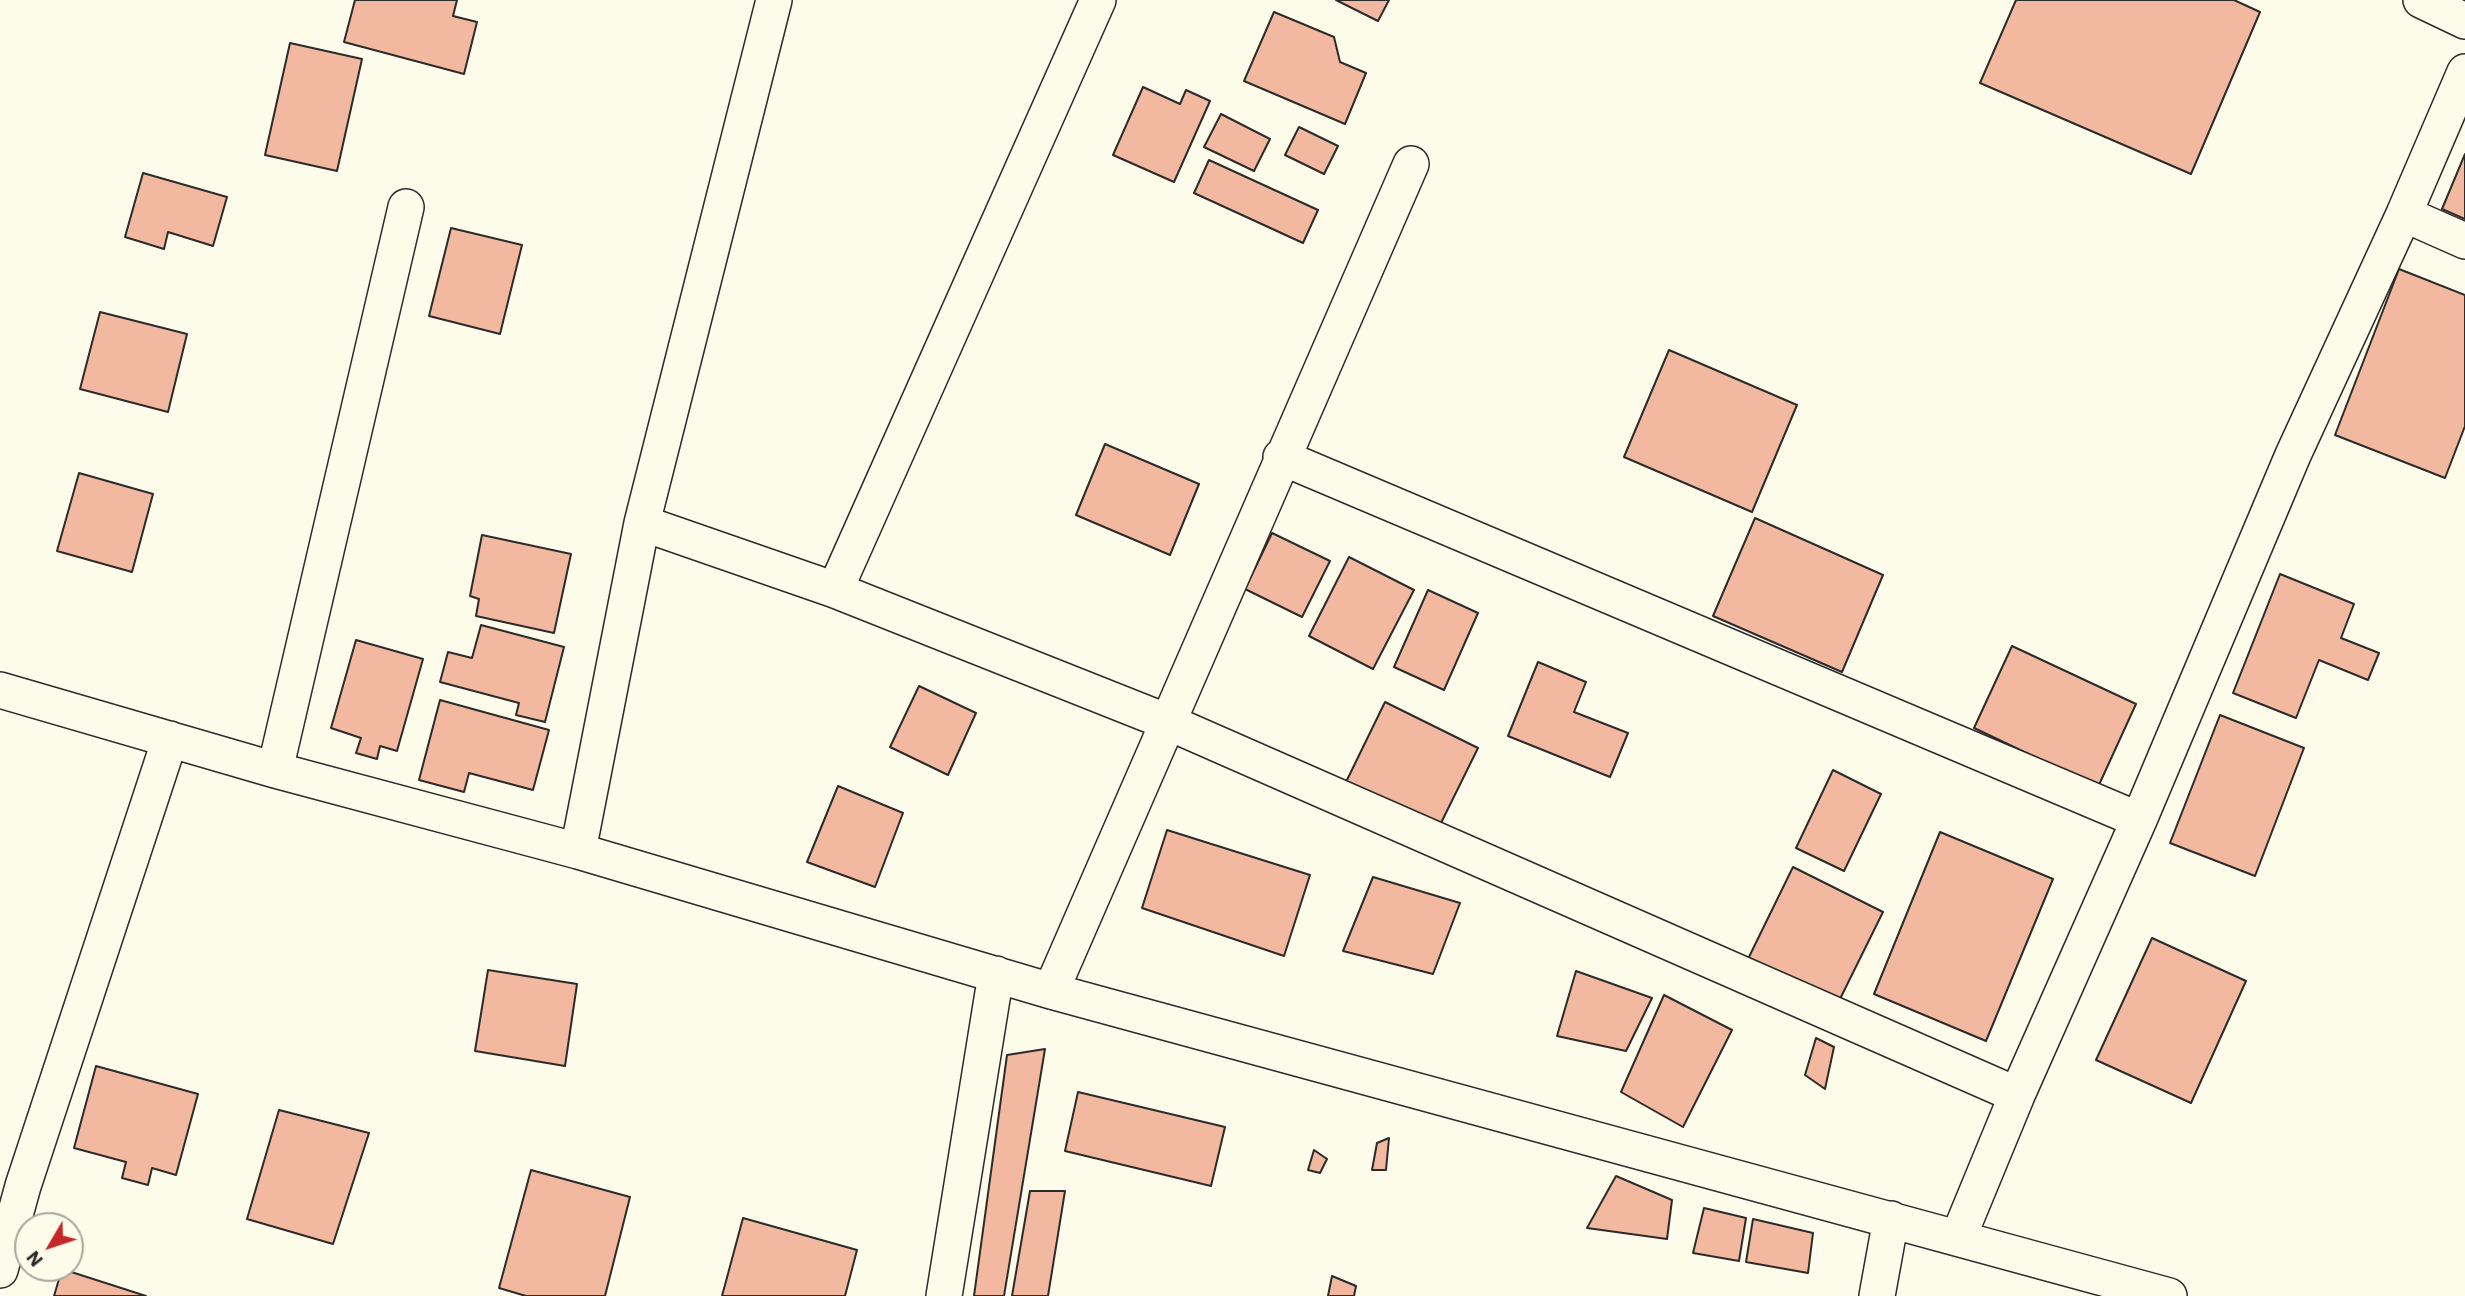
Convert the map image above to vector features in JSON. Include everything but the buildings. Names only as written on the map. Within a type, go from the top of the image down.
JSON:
[{"type":"street","points":[[578,851],[642,523],[774,0]]},
{"type":"street","points":[[835,590],[1098,0]]},
{"type":"street","points":[[2421,0],[2465,20]]},
{"type":"street","points":[[1958,1238],[2293,455],[2465,72]]},
{"type":"street","points":[[1051,991],[1170,723],[1281,457],[1410,164]]},
{"type":"street","points":[[275,770],[406,207]]},
{"type":"street","points":[[2403,214],[2465,241]]},
{"type":"street","points":[[1281,457],[2138,820]]},
{"type":"street","points":[[642,523],[835,590],[1170,723],[2017,1095]]},
{"type":"street","points":[[0,690],[275,770],[578,851],[1051,991],[2169,1296]]},
{"type":"street","points":[[0,1270],[23,1186],[170,739]]},
{"type":"street","points":[[944,1296],[996,974]]},
{"type":"street","points":[[1877,1296],[1891,1219]]}]
